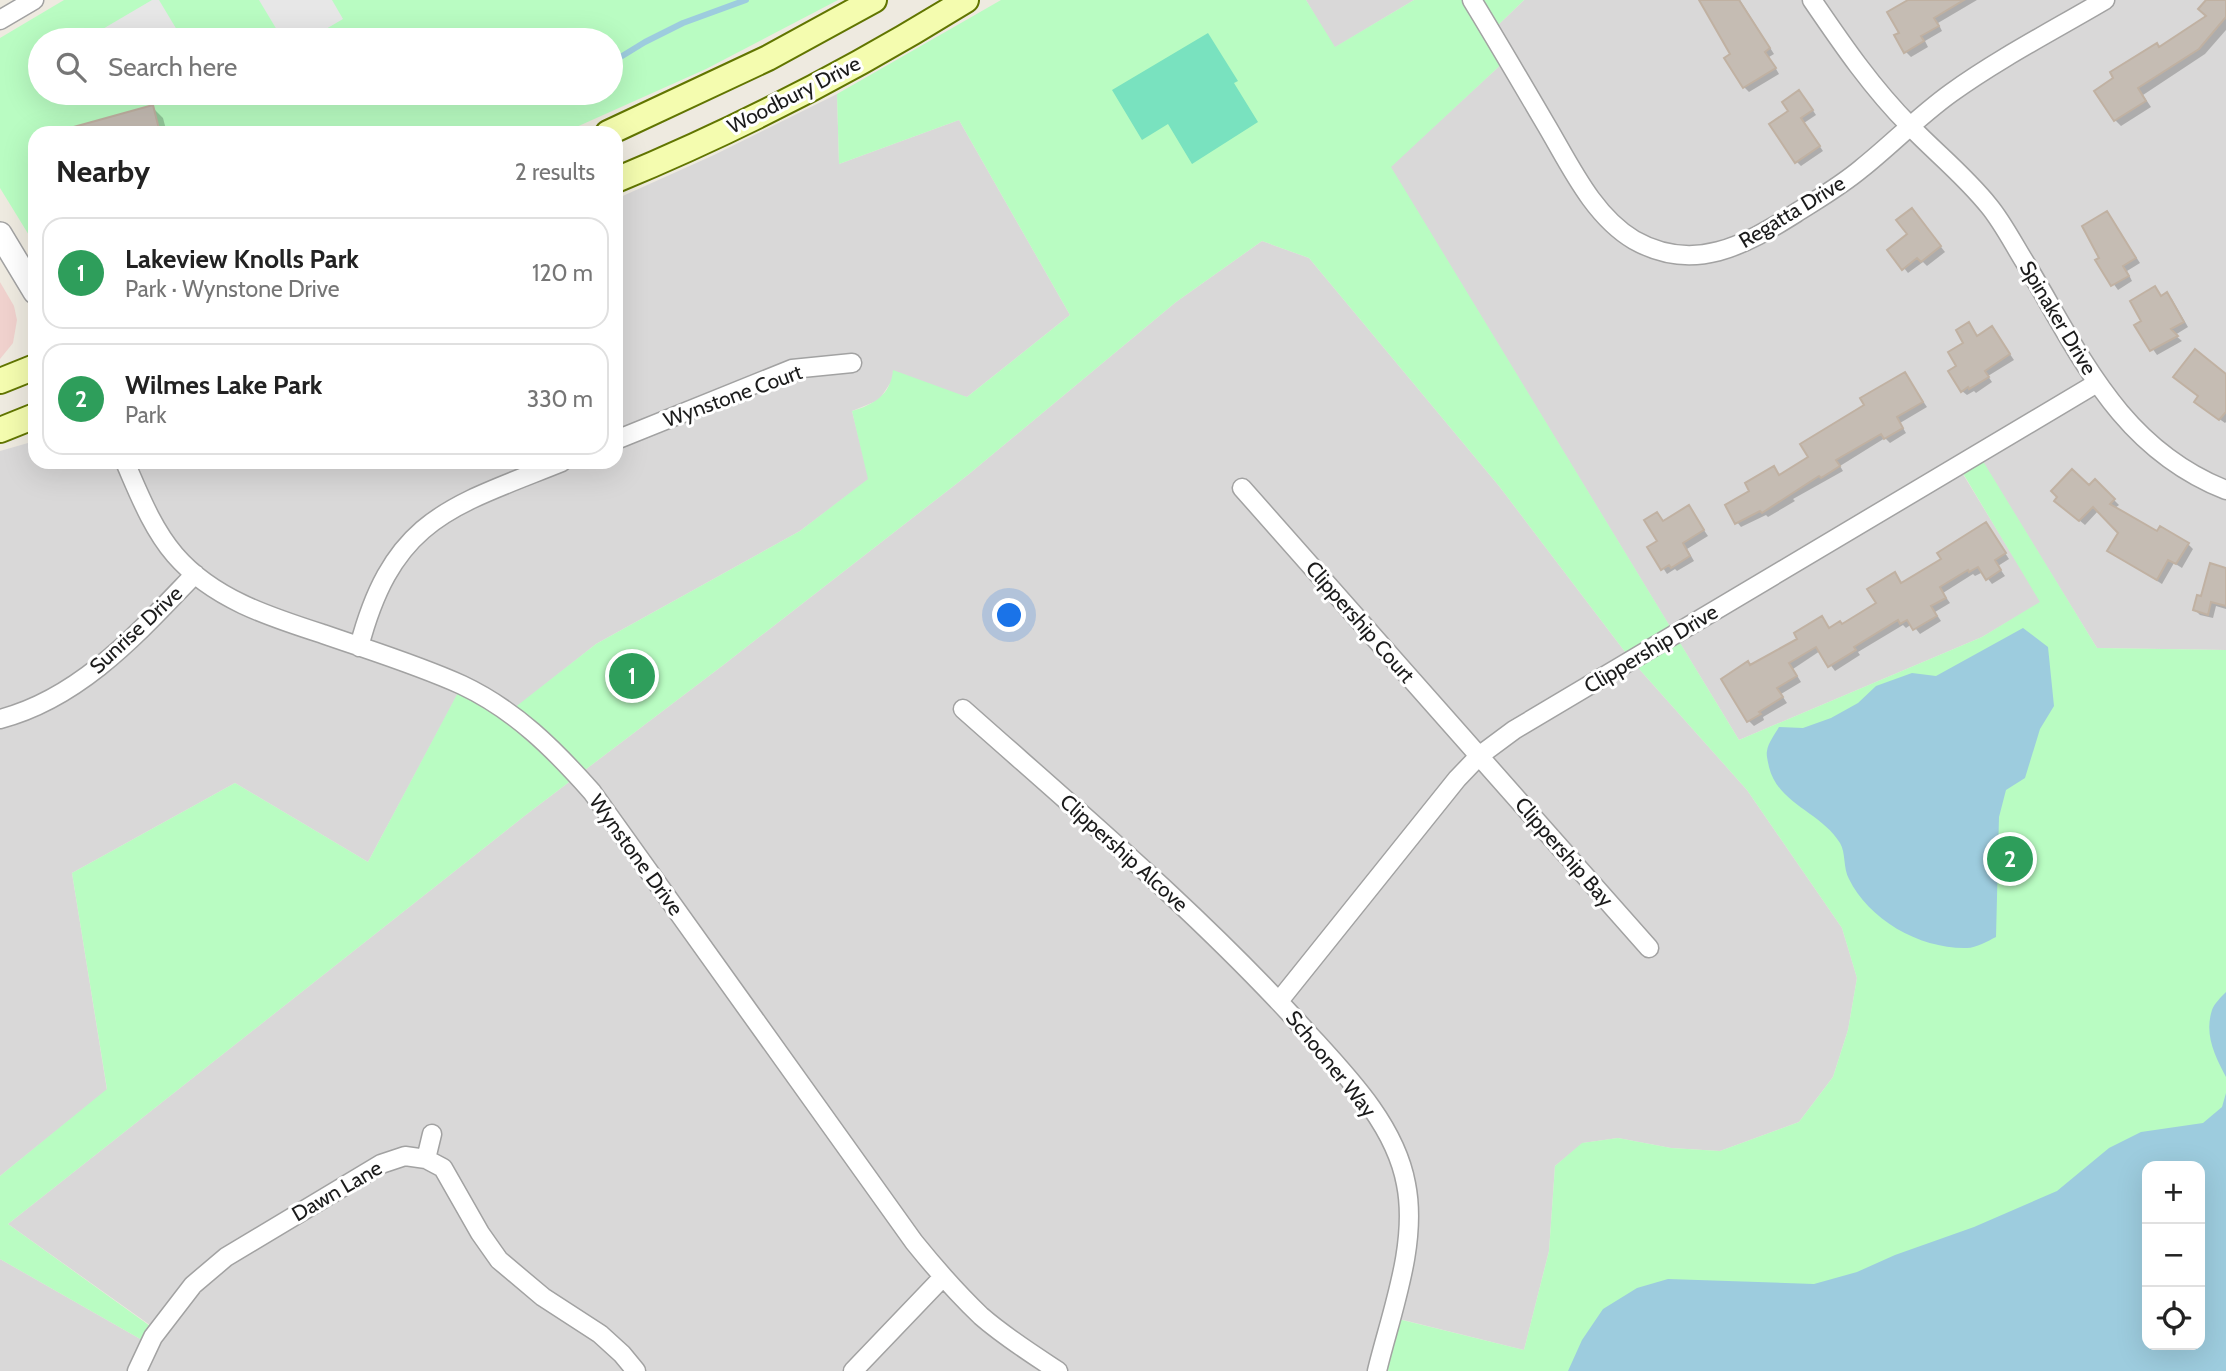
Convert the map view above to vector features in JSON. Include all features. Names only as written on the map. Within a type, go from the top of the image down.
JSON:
[{"type":"main road","points":[[623,126],[747,68],[874,0]]},
{"type":"main road","name":"Woodbury Drive","points":[[623,177],[792,98],[967,0]]},
{"type":"main road","points":[[0,381],[28,370]]},
{"type":"main road","points":[[0,430],[28,419]]},
{"type":"street","points":[[0,20],[34,0]]},
{"type":"street","name":"Regatta Drive","points":[[1472,0],[1582,185],[1605,216],[1634,240],[1669,253],[1699,255],[1727,250],[1754,239],[1821,198],[1861,169],[1909,125],[1951,92],[2105,0]]},
{"type":"street","name":"Spinaker Drive","points":[[1812,0],[1866,76],[1909,125],[1990,207],[2096,383],[2127,422],[2161,454],[2203,481],[2226,490]]},
{"type":"street","points":[[0,234],[28,280]]},
{"type":"street","name":"Wynstone Court","points":[[623,437],[792,369],[852,363]]},
{"type":"street","name":"Clippership Drive","points":[[1279,1001],[1457,779],[1479,756],[1514,730],[2096,383]]},
{"type":"street","name":"Wynstone Drive","points":[[128,469],[157,530],[175,556],[229,599],[269,617],[359,647],[472,691],[501,707],[533,730],[561,757],[592,792],[907,1232],[943,1277],[982,1317],[1058,1371]]},
{"type":"street","points":[[359,647],[380,585],[394,561],[415,535],[442,514],[468,500],[545,469]]},
{"type":"street","name":"Clippership Court","points":[[1242,488],[1479,756]]},
{"type":"street","name":"Sunrise Drive","points":[[0,719],[53,698],[89,675],[124,646],[195,574]]},
{"type":"street","name":"Clippership Alcove","points":[[963,709],[1178,901],[1279,1001]]},
{"type":"street","name":"Clippership Bay","points":[[1479,756],[1649,948]]},
{"type":"street","name":"Schooner Way","points":[[1279,1001],[1357,1090],[1398,1156],[1406,1185],[1409,1217],[1407,1251],[1377,1371]]},
{"type":"street","points":[[432,1134],[426,1158],[443,1168],[480,1233],[499,1260],[543,1297],[600,1334],[636,1371]]},
{"type":"street","name":"Dawn Lane","points":[[137,1371],[153,1336],[170,1312],[193,1285],[226,1257],[381,1164],[405,1156],[426,1158]]},
{"type":"street","points":[[853,1371],[943,1277]]},
{"type":"shaded area","points":[[152,0],[159,0],[176,28],[104,28]]},
{"type":"shaded area","points":[[259,0],[332,0],[343,19],[328,28],[276,28]]},
{"type":"shaded area","points":[[1306,0],[1414,0],[1334,48]]},
{"type":"shaded area","points":[[1524,0],[2226,0],[2226,650],[2097,648],[1977,453],[1958,466],[2041,602],[1982,637],[1739,740],[1390,167],[1507,59],[1491,32]]},
{"type":"shaded area","points":[[837,94],[839,164],[959,120],[1070,315],[967,397],[893,379],[879,400],[852,411],[869,479],[800,531],[596,644],[509,713],[462,686],[368,862],[235,783],[72,873],[107,1090],[0,1176],[0,451],[28,443],[28,469],[623,469],[623,196],[714,155]]},
{"type":"shaded area","points":[[1262,241],[1309,258],[1499,486],[1632,661],[1747,790],[1842,928],[1857,978],[1848,1030],[1833,1077],[1799,1122],[1720,1151],[1671,1148],[1618,1138],[1583,1143],[1555,1166],[1549,1251],[1524,1350],[1391,1317],[1377,1371],[0,1371],[0,1259],[149,1344],[157,1330],[8,1224],[527,814],[969,474],[1176,302]]},
{"type":"shaded area","points":[[0,282],[14,306],[17,320],[13,343],[0,359]]},
{"type":"green space","points":[[64,0],[838,0],[706,69],[579,126],[28,126],[28,234],[0,188],[0,38]]},
{"type":"green space","points":[[1001,0],[1306,0],[1335,47],[1414,0],[1524,0],[1491,32],[1507,59],[1391,167],[1739,740],[1982,637],[2040,602],[1958,465],[1978,453],[2097,648],[2226,650],[2226,1371],[1377,1371],[1390,1317],[1524,1350],[1549,1251],[1555,1166],[1582,1143],[1618,1138],[1671,1148],[1720,1151],[1799,1122],[1833,1077],[1848,1030],[1857,978],[1842,928],[1747,790],[1632,661],[1499,486],[1309,258],[1262,241],[1176,302],[969,474],[527,814],[8,1224],[157,1331],[149,1344],[0,1259],[0,1176],[107,1089],[72,873],[235,783],[368,862],[462,685],[509,712],[596,644],[800,531],[868,479],[852,411],[880,398],[889,386],[893,370],[967,397],[1070,315],[959,120],[839,164],[837,94]]},
{"type":"green space","points":[[1208,33],[1238,81],[1234,83],[1258,122],[1192,164],[1168,124],[1142,140],[1112,90]]},
{"type":"water","points":[[2023,628],[2048,647],[2054,706],[2040,729],[2025,778],[2006,790],[1999,817],[1996,937],[1971,948],[1932,943],[1898,929],[1869,907],[1858,894],[1847,875],[1840,843],[1832,832],[1790,799],[1774,780],[1769,767],[1768,748],[1779,727],[1803,728],[1831,718],[1858,703],[1876,686],[1912,673],[1936,676]]},
{"type":"water","points":[[2226,992],[2226,1077],[2215,1053],[2209,1028],[2213,1008]]},
{"type":"water","points":[[2226,1093],[2226,1371],[1568,1371],[1582,1340],[1603,1309],[1637,1288],[1668,1279],[1814,1284],[1857,1272],[1895,1255],[1974,1227],[2057,1191],[2109,1148],[2141,1132],[2203,1123],[2222,1107]]},
{"type":"building","points":[[1699,0],[1739,0],[1770,48],[1765,52],[1776,68],[1743,88],[1724,58],[1730,54]]},
{"type":"building","points":[[1908,0],[1964,0],[1934,18],[1939,26],[1921,36],[1924,41],[1904,53],[1894,35],[1899,33],[1887,12]]},
{"type":"building","points":[[2206,0],[2226,0],[2226,17],[2199,49],[2138,88],[2146,101],[2114,121],[2094,91],[2113,78],[2110,72],[2157,43],[2159,47],[2206,16],[2198,9]]},
{"type":"building","points":[[1799,90],[1813,110],[1801,118],[1820,146],[1795,163],[1769,124],[1788,111],[1782,102]]},
{"type":"building","points":[[153,105],[158,126],[77,126]]},
{"type":"building","points":[[1912,208],[1941,246],[1921,262],[1917,258],[1902,270],[1887,250],[1907,234],[1896,220]]},
{"type":"building","points":[[2107,211],[2136,258],[2123,266],[2129,276],[2111,286],[2095,260],[2099,258],[2082,226]]},
{"type":"building","points":[[2155,286],[2161,296],[2167,292],[2184,322],[2171,329],[2178,336],[2150,351],[2134,325],[2141,321],[2130,301]]},
{"type":"building","points":[[1969,322],[1977,336],[1992,326],[2010,354],[1985,371],[1989,377],[1961,392],[1948,371],[1956,366],[1948,352],[1963,343],[1956,330]]},
{"type":"building","points":[[2195,349],[2226,374],[2226,412],[2219,420],[2194,402],[2198,396],[2173,377]]},
{"type":"building","points":[[1905,372],[1923,402],[1897,417],[1903,428],[1884,439],[1881,434],[1836,460],[1840,466],[1821,478],[1819,476],[1762,513],[1760,511],[1735,524],[1725,505],[1749,491],[1745,483],[1774,466],[1779,475],[1808,457],[1800,444],[1864,405],[1860,398]]},
{"type":"building","points":[[2072,469],[2089,485],[2095,479],[2115,499],[2110,504],[2157,531],[2160,526],[2189,543],[2176,564],[2168,560],[2157,580],[2107,551],[2118,533],[2093,507],[2079,521],[2054,501],[2057,497],[2051,491]]},
{"type":"building","points":[[1689,505],[1704,530],[1683,543],[1690,556],[1671,568],[1669,565],[1661,570],[1647,547],[1657,541],[1644,520],[1657,512],[1663,521]]},
{"type":"building","points":[[1986,522],[2006,553],[1995,560],[2001,570],[1986,580],[1978,567],[1940,587],[1946,598],[1931,606],[1937,616],[1913,630],[1907,620],[1900,624],[1898,620],[1854,647],[1856,650],[1828,667],[1816,647],[1789,663],[1797,676],[1777,688],[1783,697],[1747,722],[1721,679],[1748,661],[1750,665],[1797,639],[1794,633],[1822,616],[1829,628],[1840,621],[1842,624],[1876,603],[1867,589],[1895,572],[1901,583],[1941,559],[1937,553]]},
{"type":"building","points":[[2210,563],[2226,568],[2226,606],[2211,602],[2208,615],[2193,610],[2197,595],[2201,596]]},
{"type":"waterway","points":[[623,55],[683,23],[746,0]]},
{"type":"place","name":"Lakeview Knolls Park","points":[[632,676]]},
{"type":"place","name":"Wilmes Lake Park","points":[[2010,859]]}]
